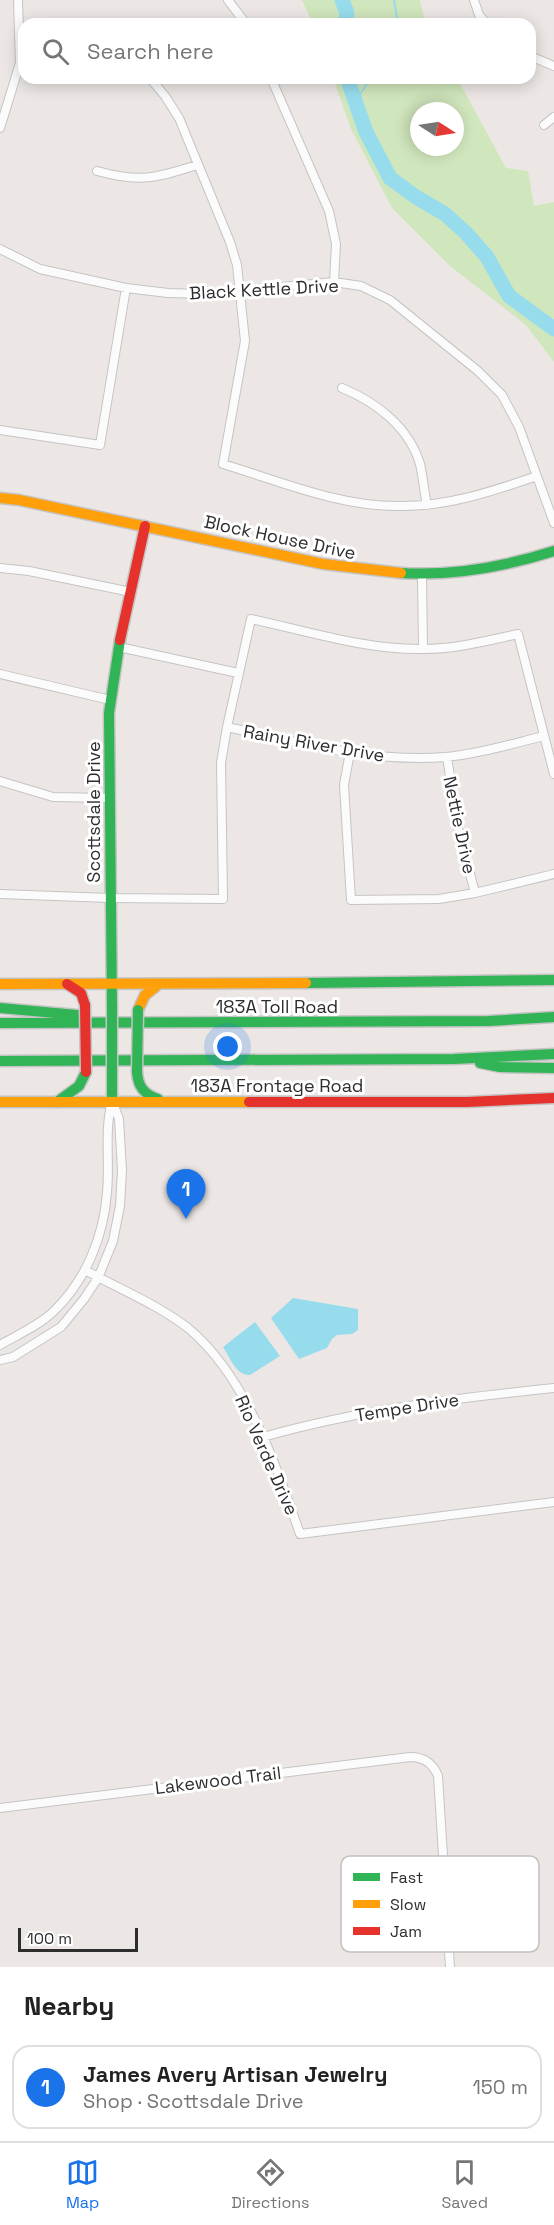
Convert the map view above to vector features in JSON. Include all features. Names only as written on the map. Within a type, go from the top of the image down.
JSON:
[{"type":"main road","name":"Block House Drive","points":[[0,498],[371,572],[422,575],[460,572],[499,566],[554,551]]},
{"type":"main road","name":"Scottsdale Drive","points":[[112,1101],[110,700],[145,526]]},
{"type":"main road","points":[[0,984],[554,980]]},
{"type":"main road","points":[[57,1102],[79,1088],[86,1072],[85,1005],[81,993],[65,983]]},
{"type":"main road","points":[[159,984],[145,994],[138,1010],[137,1081],[143,1092],[166,1102]]},
{"type":"main road","points":[[0,1008],[160,1022]]},
{"type":"main road","name":"183A Toll Road","points":[[0,1023],[489,1021],[554,1017]]},
{"type":"main road","points":[[0,1061],[454,1059],[554,1054]]},
{"type":"main road","points":[[454,1059],[500,1067],[554,1068]]},
{"type":"main road","name":"183A Frontage Road","points":[[0,1102],[467,1102],[554,1098]]},
{"type":"street","points":[[18,0],[19,18]]},
{"type":"street","points":[[228,0],[242,18]]},
{"type":"street","points":[[474,0],[482,18]]},
{"type":"street","points":[[536,59],[554,66]]},
{"type":"street","points":[[0,128],[18,75]]},
{"type":"street","points":[[155,84],[179,118],[230,242],[237,265],[245,341],[223,464],[327,496],[358,503],[397,507],[426,505],[485,494],[537,477]]},
{"type":"street","points":[[274,84],[329,211],[336,244],[334,282]]},
{"type":"street","points":[[544,125],[554,117]]},
{"type":"street","points":[[97,171],[123,178],[148,179],[197,165]]},
{"type":"street","name":"Black Kettle Drive","points":[[0,249],[40,269],[126,288],[168,293],[205,294],[334,282],[361,286],[390,300],[478,371],[502,396],[519,427],[554,523]]},
{"type":"street","points":[[0,430],[100,445],[126,288]]},
{"type":"street","points":[[342,388],[360,396],[393,420],[408,439],[420,464],[426,505]]},
{"type":"street","points":[[0,568],[29,571],[131,592]]},
{"type":"street","points":[[422,575],[423,649]]},
{"type":"street","points":[[0,894],[223,899],[221,763],[226,727],[250,619],[381,647],[423,649],[466,645],[518,634],[554,774]]},
{"type":"street","points":[[119,647],[238,673]]},
{"type":"street","points":[[0,674],[110,700]]},
{"type":"street","name":"Rainy River Drive","points":[[226,727],[350,752],[392,758],[447,757],[544,736]]},
{"type":"street","points":[[350,752],[344,785],[351,900],[439,899],[554,874]]},
{"type":"street","name":"Nettie Drive","points":[[447,757],[458,828],[475,893]]},
{"type":"street","points":[[0,781],[53,797],[109,798]]},
{"type":"street","name":"Scottsdale Drive","points":[[0,1345],[53,1312],[69,1294],[85,1270],[99,1240],[107,1193],[108,1119],[112,1101]]},
{"type":"street","name":"Scottsdale Drive","points":[[0,1360],[13,1357],[61,1327],[98,1278],[113,1241],[120,1206],[122,1170],[119,1119],[112,1101]]},
{"type":"street","name":"Rio Verde Drive","points":[[85,1270],[167,1314],[189,1329],[217,1357],[242,1394],[263,1437],[300,1534],[554,1502]]},
{"type":"street","name":"Tempe Drive","points":[[263,1437],[314,1423],[445,1399],[554,1388]]},
{"type":"street","name":"Lakewood Trail","points":[[0,1808],[410,1757],[424,1759],[433,1766],[438,1776],[443,1856]]},
{"type":"street","name":"Lakewood Trail","points":[[449,1952],[450,1967]]},
{"type":"green space","points":[[302,0],[420,0],[425,18],[310,18]]},
{"type":"green space","points":[[335,84],[460,84],[506,168],[528,171],[534,206],[554,202],[554,362],[526,325],[450,266],[392,208],[351,129]]},
{"type":"water","points":[[293,1298],[358,1309],[358,1330],[352,1334],[337,1335],[327,1348],[299,1359],[271,1318]]},
{"type":"water","points":[[255,1322],[280,1356],[250,1375],[237,1369],[223,1347]]},
{"type":"waterway","points":[[342,0],[347,13],[346,18]]},
{"type":"waterway","points":[[394,0],[397,18]]},
{"type":"waterway","points":[[349,84],[366,132],[390,178],[445,214],[466,233],[487,257],[509,296],[554,329]]},
{"type":"waterway","points":[[356,100],[367,84]]},
{"type":"traffic: fast","points":[[401,573],[460,572],[516,562],[554,551]]},
{"type":"traffic: fast","points":[[112,1007],[109,713],[120,640]]},
{"type":"traffic: fast","points":[[306,983],[554,980]]},
{"type":"traffic: fast","points":[[112,1007],[112,1073]]},
{"type":"traffic: fast","points":[[0,1008],[77,1015]]},
{"type":"traffic: fast","points":[[137,1072],[138,1010]]},
{"type":"traffic: fast","points":[[0,1023],[489,1021],[554,1017]]},
{"type":"traffic: fast","points":[[0,1061],[454,1059],[554,1054]]},
{"type":"traffic: fast","points":[[480,1063],[500,1067],[554,1068]]},
{"type":"traffic: fast","points":[[57,1102],[79,1086],[86,1072]]},
{"type":"traffic: fast","points":[[137,1072],[143,1089],[158,1099]]},
{"type":"traffic: fast","points":[[112,1073],[112,1101]]},
{"type":"traffic: slow","points":[[0,498],[19,500],[323,564],[401,573]]},
{"type":"traffic: slow","points":[[0,984],[306,983]]},
{"type":"traffic: slow","points":[[138,1010],[145,995],[159,984]]},
{"type":"traffic: slow","points":[[0,1102],[249,1102]]},
{"type":"traffic: jam","points":[[120,640],[145,526]]},
{"type":"traffic: jam","points":[[67,984],[81,993],[85,1005]]},
{"type":"traffic: jam","points":[[85,1005],[86,1072]]},
{"type":"traffic: jam","points":[[249,1102],[467,1102],[554,1098]]},
{"type":"place","name":"James Avery Artisan Jewelry","points":[[186,1219]]}]
